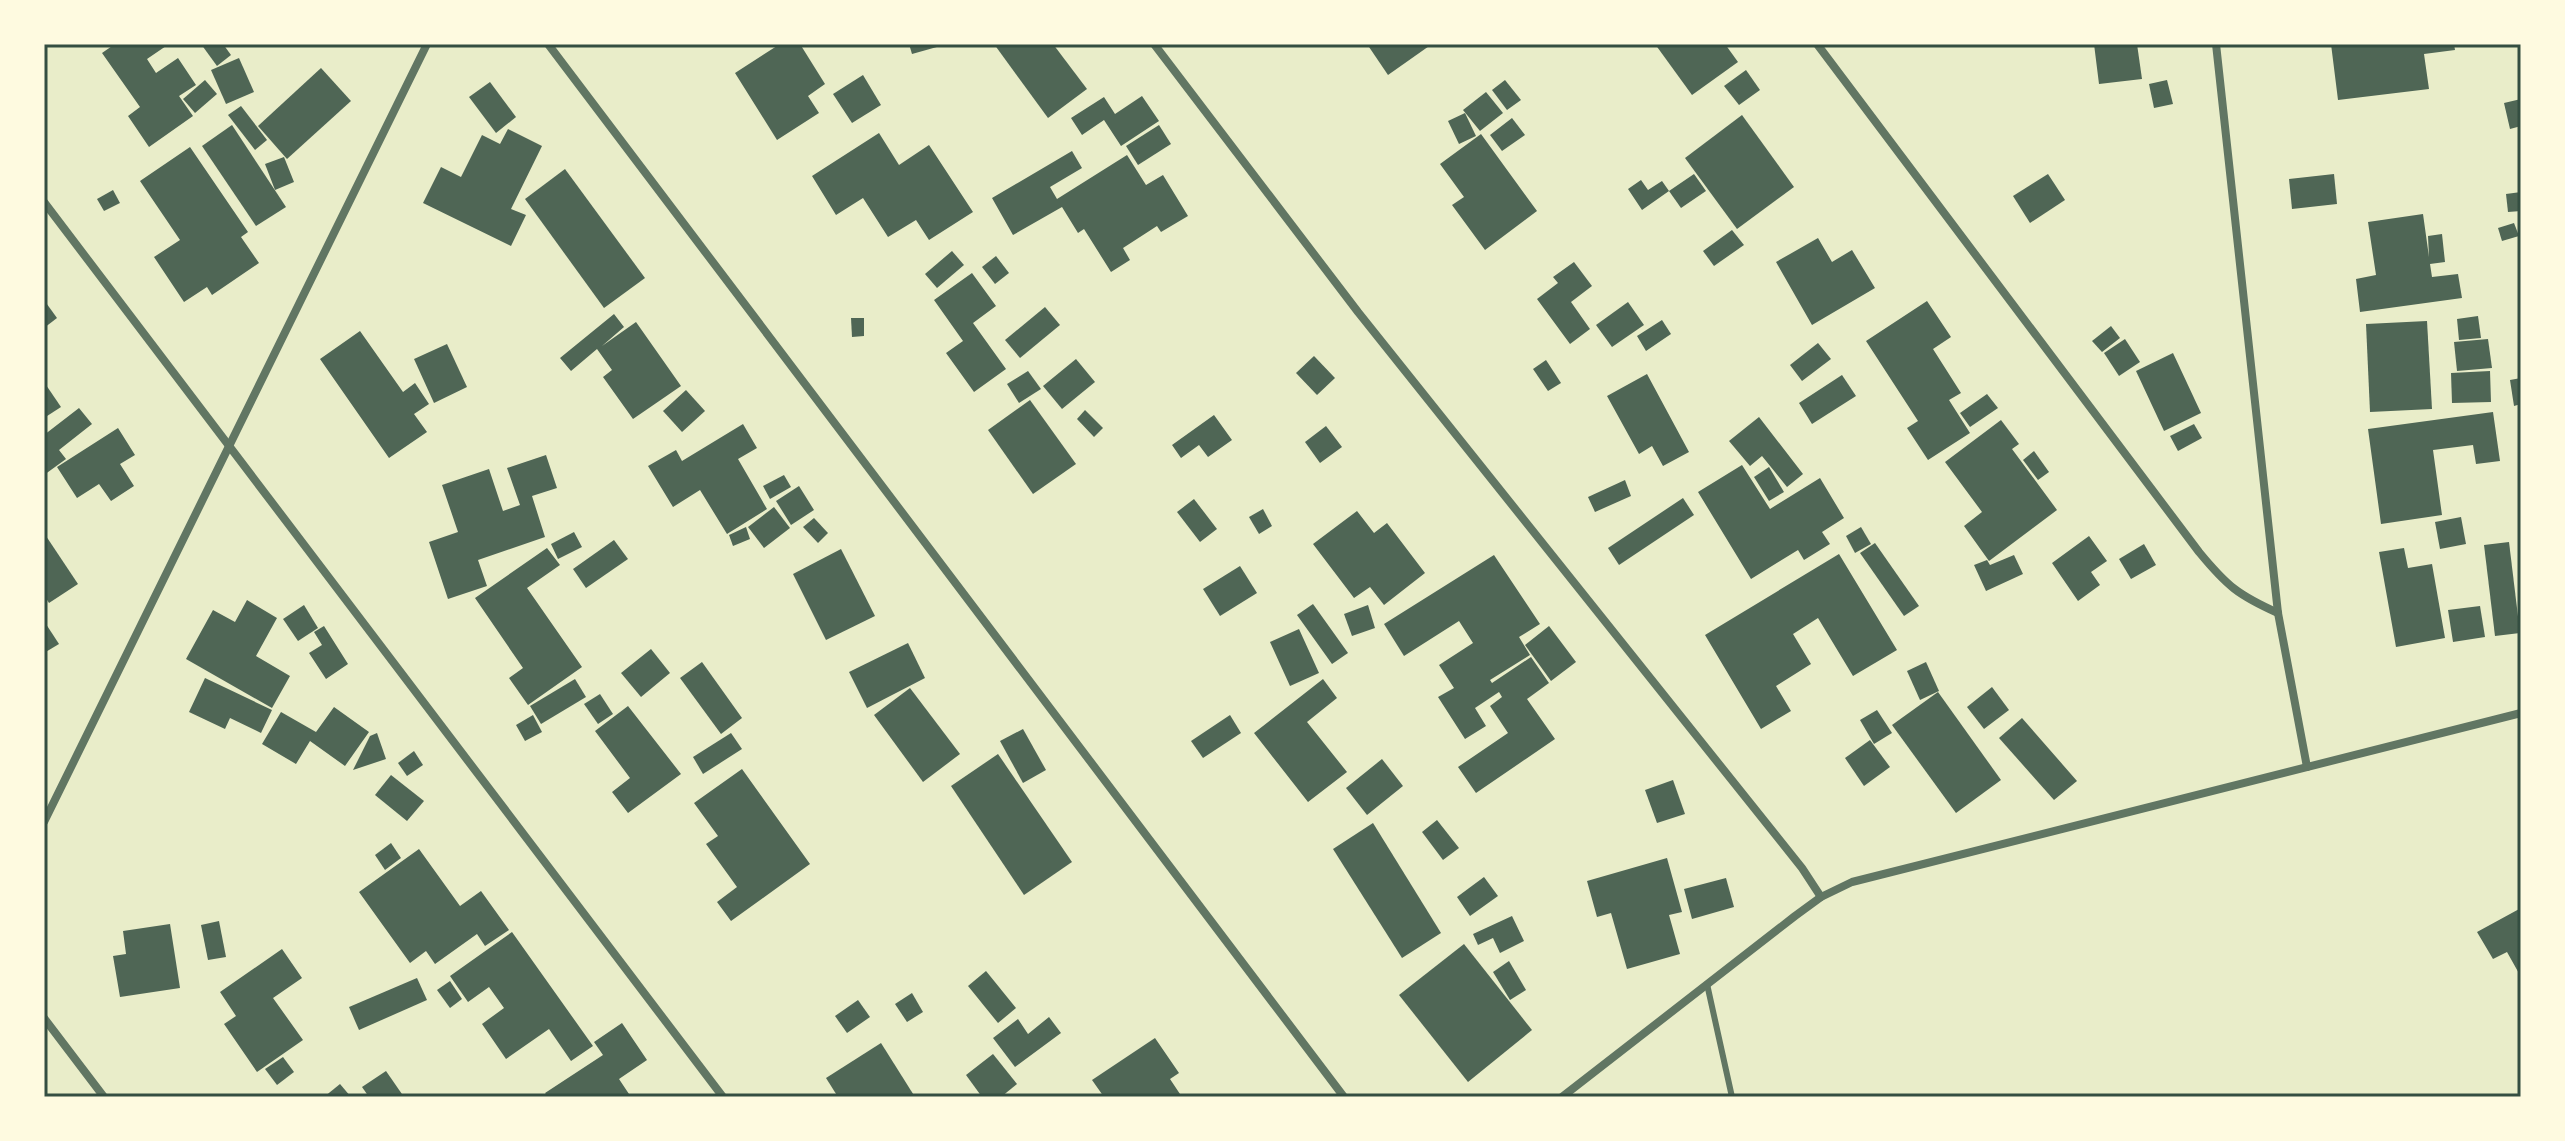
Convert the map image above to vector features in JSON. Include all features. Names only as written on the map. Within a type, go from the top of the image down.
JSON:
[{"type":"street","points":[[44,822],[427,44]]},
{"type":"street","points":[[548,44],[1344,1097]]},
{"type":"street","points":[[1154,44],[1358,312],[1802,868],[1821,897]]},
{"type":"street","points":[[1817,44],[2199,552],[2222,579],[2242,596],[2278,613]]},
{"type":"street","points":[[2216,44],[2278,613],[2307,767]]},
{"type":"street","points":[[44,202],[723,1097]]},
{"type":"street","points":[[1562,1097],[1821,897],[1852,882],[2521,713]]},
{"type":"street","points":[[44,1018],[104,1097]]},
{"type":"lane","points":[[1707,984],[1732,1097]]},
{"type":"building","points":[[115,44],[169,44],[147,59],[156,73],[178,58],[196,85],[179,96],[193,116],[149,147],[128,116],[140,107],[102,53]]},
{"type":"building","points":[[201,44],[223,44],[231,55],[217,66]]},
{"type":"building","points":[[780,44],[800,44],[825,84],[808,96],[819,113],[777,140],[735,73]]},
{"type":"building","points":[[909,44],[944,44],[944,45],[912,54]]},
{"type":"building","points":[[994,44],[1053,44],[1087,89],[1048,118]]},
{"type":"building","points":[[1367,44],[1432,44],[1388,75]]},
{"type":"building","points":[[1655,44],[1725,44],[1738,62],[1692,95]]},
{"type":"building","points":[[2094,44],[2137,44],[2142,79],[2099,84]]},
{"type":"building","points":[[2331,44],[2454,44],[2455,50],[2424,54],[2429,89],[2338,100]]},
{"type":"building","points":[[239,58],[254,92],[226,104],[211,70]]},
{"type":"building","points":[[321,68],[351,101],[287,159],[258,126]]},
{"type":"building","points":[[1746,70],[1760,90],[1739,105],[1724,86]]},
{"type":"building","points":[[863,75],[881,105],[852,123],[833,94]]},
{"type":"building","points":[[205,80],[217,94],[195,113],[183,99]]},
{"type":"building","points":[[1505,80],[1521,100],[1507,110],[1492,90]]},
{"type":"building","points":[[2167,80],[2173,104],[2154,108],[2149,84]]},
{"type":"building","points":[[490,82],[516,117],[496,133],[469,97]]},
{"type":"building","points":[[1486,92],[1503,113],[1480,131],[1463,110]]},
{"type":"building","points":[[1142,96],[1159,121],[1121,146],[1104,120],[1082,135],[1071,118],[1104,97],[1115,114]]},
{"type":"building","points":[[2521,99],[2521,126],[2510,129],[2504,103]]},
{"type":"building","points":[[241,106],[267,140],[255,150],[228,115]]},
{"type":"building","points":[[1465,113],[1476,136],[1459,144],[1448,121]]},
{"type":"building","points":[[1742,115],[1794,187],[1737,229],[1685,158]]},
{"type":"building","points":[[1512,118],[1525,135],[1502,151],[1490,135]]},
{"type":"building","points":[[232,125],[286,207],[256,226],[202,146]]},
{"type":"building","points":[[1159,125],[1171,144],[1138,165],[1126,146]]},
{"type":"building","points":[[508,129],[542,146],[511,209],[526,215],[511,246],[423,203],[441,167],[461,177],[482,135],[500,144]]},
{"type":"building","points":[[879,133],[899,165],[929,145],[973,212],[929,240],[916,220],[888,237],[863,198],[836,215],[812,176]]},
{"type":"building","points":[[1481,134],[1537,211],[1485,250],[1452,205],[1464,197],[1440,164]]},
{"type":"building","points":[[190,147],[248,232],[241,237],[259,263],[212,295],[207,287],[184,302],[154,257],[180,240],[140,181]]},
{"type":"building","points":[[1072,151],[1082,168],[1050,187],[1057,199],[1127,155],[1146,185],[1163,175],[1188,216],[1161,232],[1157,226],[1123,248],[1130,260],[1111,272],[1084,229],[1078,233],[1062,207],[1013,235],[992,198]]},
{"type":"building","points":[[284,157],[294,182],[275,190],[265,164]]},
{"type":"building","points":[[565,169],[645,278],[604,308],[525,199]]},
{"type":"building","points":[[1694,174],[1706,191],[1681,208],[1669,191]]},
{"type":"building","points":[[2048,174],[2065,200],[2030,223],[2013,196]]},
{"type":"building","points":[[2334,174],[2337,204],[2292,209],[2289,179]]},
{"type":"building","points":[[1641,180],[1648,190],[1662,181],[1669,191],[1642,210],[1628,189]]},
{"type":"building","points":[[113,190],[120,203],[104,211],[97,199]]},
{"type":"building","points":[[2521,192],[2521,211],[2508,212],[2506,194]]},
{"type":"building","points":[[2423,214],[2429,257],[2428,236],[2442,234],[2445,262],[2430,264],[2432,277],[2458,274],[2462,298],[2360,312],[2356,279],[2376,275],[2368,222]]},
{"type":"building","points":[[2514,223],[2519,236],[2502,241],[2498,228]]},
{"type":"building","points":[[1732,230],[1744,245],[1714,266],[1703,251]]},
{"type":"building","points":[[1818,238],[1832,262],[1852,250],[1875,288],[1812,325],[1776,262]]},
{"type":"building","points":[[952,251],[964,265],[937,288],[925,274]]},
{"type":"building","points":[[996,256],[1009,273],[995,284],[982,267]]},
{"type":"building","points":[[1574,262],[1592,286],[1571,302],[1590,329],[1570,344],[1537,299],[1558,283],[1553,277]]},
{"type":"building","points":[[972,273],[996,306],[973,323],[1006,369],[974,392],[946,353],[963,341],[934,300]]},
{"type":"building","points":[[44,300],[57,318],[44,328]]},
{"type":"building","points":[[1927,301],[1951,337],[1933,349],[1961,393],[1949,400],[1970,433],[1928,460],[1907,428],[1918,421],[1866,341]]},
{"type":"building","points":[[1628,302],[1644,325],[1612,347],[1596,325]]},
{"type":"building","points":[[1045,307],[1060,325],[1020,358],[1005,340]]},
{"type":"building","points":[[614,314],[624,327],[602,346],[636,322],[681,386],[633,419],[603,377],[612,370],[597,349],[571,371],[560,358]]},
{"type":"building","points":[[2478,316],[2481,338],[2459,340],[2457,319]]},
{"type":"building","points":[[851,318],[864,318],[864,336],[852,337]]},
{"type":"building","points":[[1662,320],[1671,334],[1646,351],[1637,336]]},
{"type":"building","points":[[2427,321],[2432,409],[2370,412],[2366,324]]},
{"type":"building","points":[[2111,326],[2120,338],[2102,352],[2092,341]]},
{"type":"building","points":[[360,331],[403,392],[415,383],[429,404],[414,414],[427,432],[389,458],[320,359]]},
{"type":"building","points":[[2125,339],[2140,362],[2119,376],[2104,353]]},
{"type":"building","points":[[2488,339],[2492,368],[2457,371],[2454,342]]},
{"type":"building","points":[[1818,343],[1831,359],[1802,381],[1790,365]]},
{"type":"building","points":[[447,344],[467,387],[434,403],[414,359]]},
{"type":"building","points":[[2173,353],[2201,413],[2164,431],[2136,371]]},
{"type":"building","points":[[1314,356],[1335,378],[1317,395],[1296,373]]},
{"type":"building","points":[[1076,359],[1095,382],[1062,409],[1043,386]]},
{"type":"building","points":[[1546,360],[1561,383],[1548,391],[1533,369]]},
{"type":"building","points":[[1028,371],[1041,389],[1019,403],[1007,384]]},
{"type":"building","points":[[2490,371],[2491,402],[2452,403],[2451,373]]},
{"type":"building","points":[[1647,374],[1689,452],[1663,466],[1652,446],[1639,454],[1607,396]]},
{"type":"building","points":[[1842,375],[1856,396],[1812,424],[1799,403]]},
{"type":"building","points":[[2521,378],[2521,404],[2514,406],[2510,380]]},
{"type":"building","points":[[44,382],[61,407],[44,418]]},
{"type":"building","points":[[686,390],[705,411],[682,432],[663,411]]},
{"type":"building","points":[[1987,394],[1998,408],[1970,427],[1960,413]]},
{"type":"building","points":[[1030,400],[1076,464],[1033,494],[988,430]]},
{"type":"building","points":[[79,408],[92,424],[59,450],[66,459],[44,475],[44,435]]},
{"type":"building","points":[[1085,410],[1103,428],[1094,437],[1077,419]]},
{"type":"building","points":[[2493,412],[2500,461],[2476,464],[2473,445],[2433,450],[2442,515],[2381,524],[2368,429]]},
{"type":"building","points":[[1214,415],[1232,440],[1208,457],[1199,445],[1181,458],[1172,445]]},
{"type":"building","points":[[1759,417],[1803,474],[1787,487],[1762,456],[1750,466],[1729,441]]},
{"type":"building","points":[[2001,420],[2019,444],[2012,449],[2057,510],[1989,561],[1964,526],[1982,512],[1945,462]]},
{"type":"building","points":[[743,424],[757,448],[738,459],[767,509],[727,534],[700,490],[673,507],[648,466],[676,450],[682,461]]},
{"type":"building","points":[[2194,424],[2202,438],[2178,451],[2170,436]]},
{"type":"building","points":[[1326,426],[1342,447],[1320,463],[1305,442]]},
{"type":"building","points":[[118,428],[135,455],[120,464],[134,486],[111,501],[99,484],[77,498],[57,467]]},
{"type":"building","points":[[2034,451],[2049,472],[2038,480],[2023,460]]},
{"type":"building","points":[[546,455],[557,488],[532,496],[545,537],[478,560],[487,586],[448,599],[429,542],[458,532],[442,485],[489,469],[503,511],[520,505],[507,468]]},
{"type":"building","points":[[1742,465],[1770,509],[1820,478],[1844,518],[1822,532],[1830,544],[1804,560],[1798,550],[1751,579],[1698,492]]},
{"type":"building","points":[[1769,467],[1784,492],[1769,501],[1754,477]]},
{"type":"building","points":[[784,475],[791,487],[770,499],[763,486]]},
{"type":"building","points":[[1625,480],[1631,496],[1595,512],[1588,497]]},
{"type":"building","points":[[799,486],[814,510],[791,525],[776,501]]},
{"type":"building","points":[[1683,498],[1694,515],[1619,565],[1608,548]]},
{"type":"building","points":[[1194,499],[1217,529],[1200,542],[1177,512]]},
{"type":"building","points":[[774,507],[790,528],[764,548],[748,527]]},
{"type":"building","points":[[1263,509],[1272,526],[1259,534],[1249,517]]},
{"type":"building","points":[[1357,511],[1374,533],[1387,523],[1425,573],[1384,605],[1370,587],[1354,598],[1313,544]]},
{"type":"building","points":[[2461,517],[2466,544],[2440,549],[2435,522]]},
{"type":"building","points":[[814,518],[828,533],[818,543],[803,527]]},
{"type":"building","points":[[746,527],[750,539],[733,546],[729,535]]},
{"type":"building","points":[[1861,527],[1871,544],[1855,553],[1846,536]]},
{"type":"building","points":[[574,532],[582,547],[558,559],[551,544]]},
{"type":"building","points":[[44,533],[78,584],[49,603],[44,595]]},
{"type":"building","points":[[2089,536],[2107,561],[2091,572],[2100,585],[2078,601],[2052,563]]},
{"type":"building","points":[[614,540],[628,559],[586,588],[573,569]]},
{"type":"building","points":[[2509,542],[2520,633],[2495,636],[2484,545]]},
{"type":"building","points":[[1875,543],[1919,606],[1904,616],[1860,553]]},
{"type":"building","points":[[2144,544],[2156,565],[2131,579],[2119,559]]},
{"type":"building","points":[[547,548],[560,565],[527,588],[582,667],[528,705],[509,678],[523,668],[475,598]]},
{"type":"building","points":[[2404,548],[2408,568],[2432,564],[2445,638],[2396,647],[2379,552]]},
{"type":"building","points":[[841,549],[875,616],[826,640],[793,574]]},
{"type":"building","points":[[1839,554],[1897,650],[1853,676],[1818,618],[1793,634],[1811,664],[1776,686],[1791,711],[1761,729],[1705,635]]},
{"type":"building","points":[[1494,555],[1540,624],[1519,637],[1530,655],[1490,680],[1492,683],[1531,657],[1549,683],[1527,699],[1555,739],[1476,793],[1458,767],[1508,733],[1490,706],[1502,697],[1499,692],[1475,708],[1486,726],[1465,739],[1438,697],[1454,688],[1439,665],[1473,643],[1459,621],[1404,656],[1384,624]]},
{"type":"building","points":[[2014,555],[2023,574],[1986,591],[1974,565],[1987,560],[1990,565]]},
{"type":"building","points":[[1240,566],[1257,593],[1220,616],[1203,589]]},
{"type":"building","points":[[247,600],[277,618],[256,656],[290,676],[272,708],[186,659],[213,610],[235,622]]},
{"type":"building","points":[[1313,604],[1348,653],[1332,664],[1297,615]]},
{"type":"building","points":[[304,605],[318,628],[298,641],[283,619]]},
{"type":"building","points":[[1368,605],[1375,628],[1352,636],[1344,614]]},
{"type":"building","points":[[2480,606],[2485,637],[2453,642],[2448,610]]},
{"type":"building","points":[[44,621],[59,644],[44,653]]},
{"type":"building","points":[[324,626],[348,664],[326,679],[309,653],[322,645],[314,632]]},
{"type":"building","points":[[1549,626],[1576,662],[1551,681],[1525,645]]},
{"type":"building","points":[[1299,629],[1319,673],[1290,686],[1270,642]]},
{"type":"building","points":[[908,643],[925,678],[867,708],[849,672]]},
{"type":"building","points":[[651,649],[670,673],[641,697],[621,673]]},
{"type":"building","points":[[702,662],[742,718],[721,734],[680,678]]},
{"type":"building","points":[[1926,662],[1939,691],[1920,700],[1907,671]]},
{"type":"building","points":[[205,678],[272,710],[261,733],[230,718],[225,729],[189,712]]},
{"type":"building","points":[[575,679],[586,697],[541,724],[530,706]]},
{"type":"building","points":[[1323,679],[1337,698],[1307,722],[1347,772],[1308,802],[1254,733]]},
{"type":"building","points":[[1992,687],[2009,710],[1984,729],[1967,707]]},
{"type":"building","points":[[910,688],[960,754],[923,782],[874,715]]},
{"type":"building","points":[[1938,692],[2001,780],[1956,813],[1892,725]]},
{"type":"building","points":[[600,694],[613,714],[598,724],[584,704]]},
{"type":"building","points":[[628,706],[681,774],[628,813],[612,792],[630,778],[595,731]]},
{"type":"building","points":[[334,707],[369,732],[345,766],[310,741],[296,764],[262,744],[281,712],[316,732]]},
{"type":"building","points":[[1877,710],[1892,733],[1874,744],[1860,720]]},
{"type":"building","points":[[533,715],[542,732],[525,741],[516,725]]},
{"type":"building","points":[[1230,715],[1241,733],[1203,758],[1191,741]]},
{"type":"building","points":[[2022,718],[2077,781],[2054,800],[1999,738]]},
{"type":"building","points":[[1023,729],[1046,770],[1023,783],[1000,741]]},
{"type":"building","points":[[377,733],[386,759],[353,770],[370,736]]},
{"type":"building","points":[[731,733],[742,749],[703,774],[693,757]]},
{"type":"building","points":[[1870,740],[1890,767],[1864,786],[1845,758]]},
{"type":"building","points":[[414,751],[423,765],[407,776],[398,763]]},
{"type":"building","points":[[998,754],[1072,862],[1024,895],[951,786]]},
{"type":"building","points":[[1382,759],[1403,786],[1367,815],[1346,788]]},
{"type":"building","points":[[742,769],[810,864],[731,921],[717,902],[737,887],[706,844],[718,836],[694,803]]},
{"type":"building","points":[[391,775],[424,801],[407,821],[375,795]]},
{"type":"building","points":[[1673,780],[1685,814],[1657,823],[1645,790]]},
{"type":"building","points":[[1437,820],[1459,848],[1443,860],[1422,832]]},
{"type":"building","points":[[1373,823],[1441,933],[1402,958],[1333,849]]},
{"type":"building","points":[[391,843],[401,858],[385,870],[375,855]]},
{"type":"building","points":[[419,849],[460,906],[481,891],[509,930],[485,946],[477,934],[435,964],[426,951],[410,963],[359,892]]},
{"type":"building","points":[[1667,858],[1682,912],[1669,915],[1680,954],[1627,969],[1611,913],[1597,917],[1587,881]]},
{"type":"building","points":[[1484,877],[1498,896],[1470,916],[1457,897]]},
{"type":"building","points":[[1726,878],[1734,907],[1692,919],[1684,889]]},
{"type":"building","points":[[2521,908],[2521,977],[2507,952],[2493,959],[2477,932]]},
{"type":"building","points":[[1512,916],[1524,941],[1500,953],[1493,938],[1478,945],[1473,934]]},
{"type":"building","points":[[219,921],[226,957],[208,960],[201,925]]},
{"type":"building","points":[[170,924],[180,988],[120,997],[113,956],[126,954],[123,931]]},
{"type":"building","points":[[512,932],[593,1046],[571,1061],[549,1029],[506,1059],[482,1024],[504,1008],[489,987],[468,1002],[450,976]]},
{"type":"building","points":[[1464,944],[1532,1030],[1468,1082],[1399,995]]},
{"type":"building","points":[[282,949],[302,978],[273,998],[303,1040],[257,1072],[224,1024],[236,1016],[220,992]]},
{"type":"building","points":[[1509,961],[1526,990],[1510,1000],[1493,972]]},
{"type":"building","points":[[986,971],[1016,1008],[998,1023],[968,986]]},
{"type":"building","points":[[417,978],[427,1000],[359,1030],[349,1007]]},
{"type":"building","points":[[450,981],[462,999],[450,1008],[437,990]]},
{"type":"building","points":[[912,993],[923,1012],[907,1022],[895,1004]]},
{"type":"building","points":[[858,1000],[870,1017],[847,1033],[835,1016]]},
{"type":"building","points":[[1049,1017],[1061,1033],[1015,1067],[993,1038],[1018,1019],[1028,1034]]},
{"type":"building","points":[[622,1023],[647,1060],[619,1079],[631,1097],[548,1097],[545,1093],[603,1055],[594,1042]]},
{"type":"building","points":[[1155,1038],[1179,1073],[1170,1079],[1182,1097],[1104,1097],[1092,1080]]},
{"type":"building","points":[[881,1043],[915,1097],[838,1097],[826,1078]]},
{"type":"building","points":[[993,1054],[1017,1084],[1001,1097],[982,1097],[966,1075]]},
{"type":"building","points":[[283,1057],[294,1072],[277,1085],[265,1069]]},
{"type":"building","points":[[386,1071],[404,1097],[369,1097],[362,1087]]},
{"type":"building","points":[[340,1084],[351,1097],[324,1097]]}]
